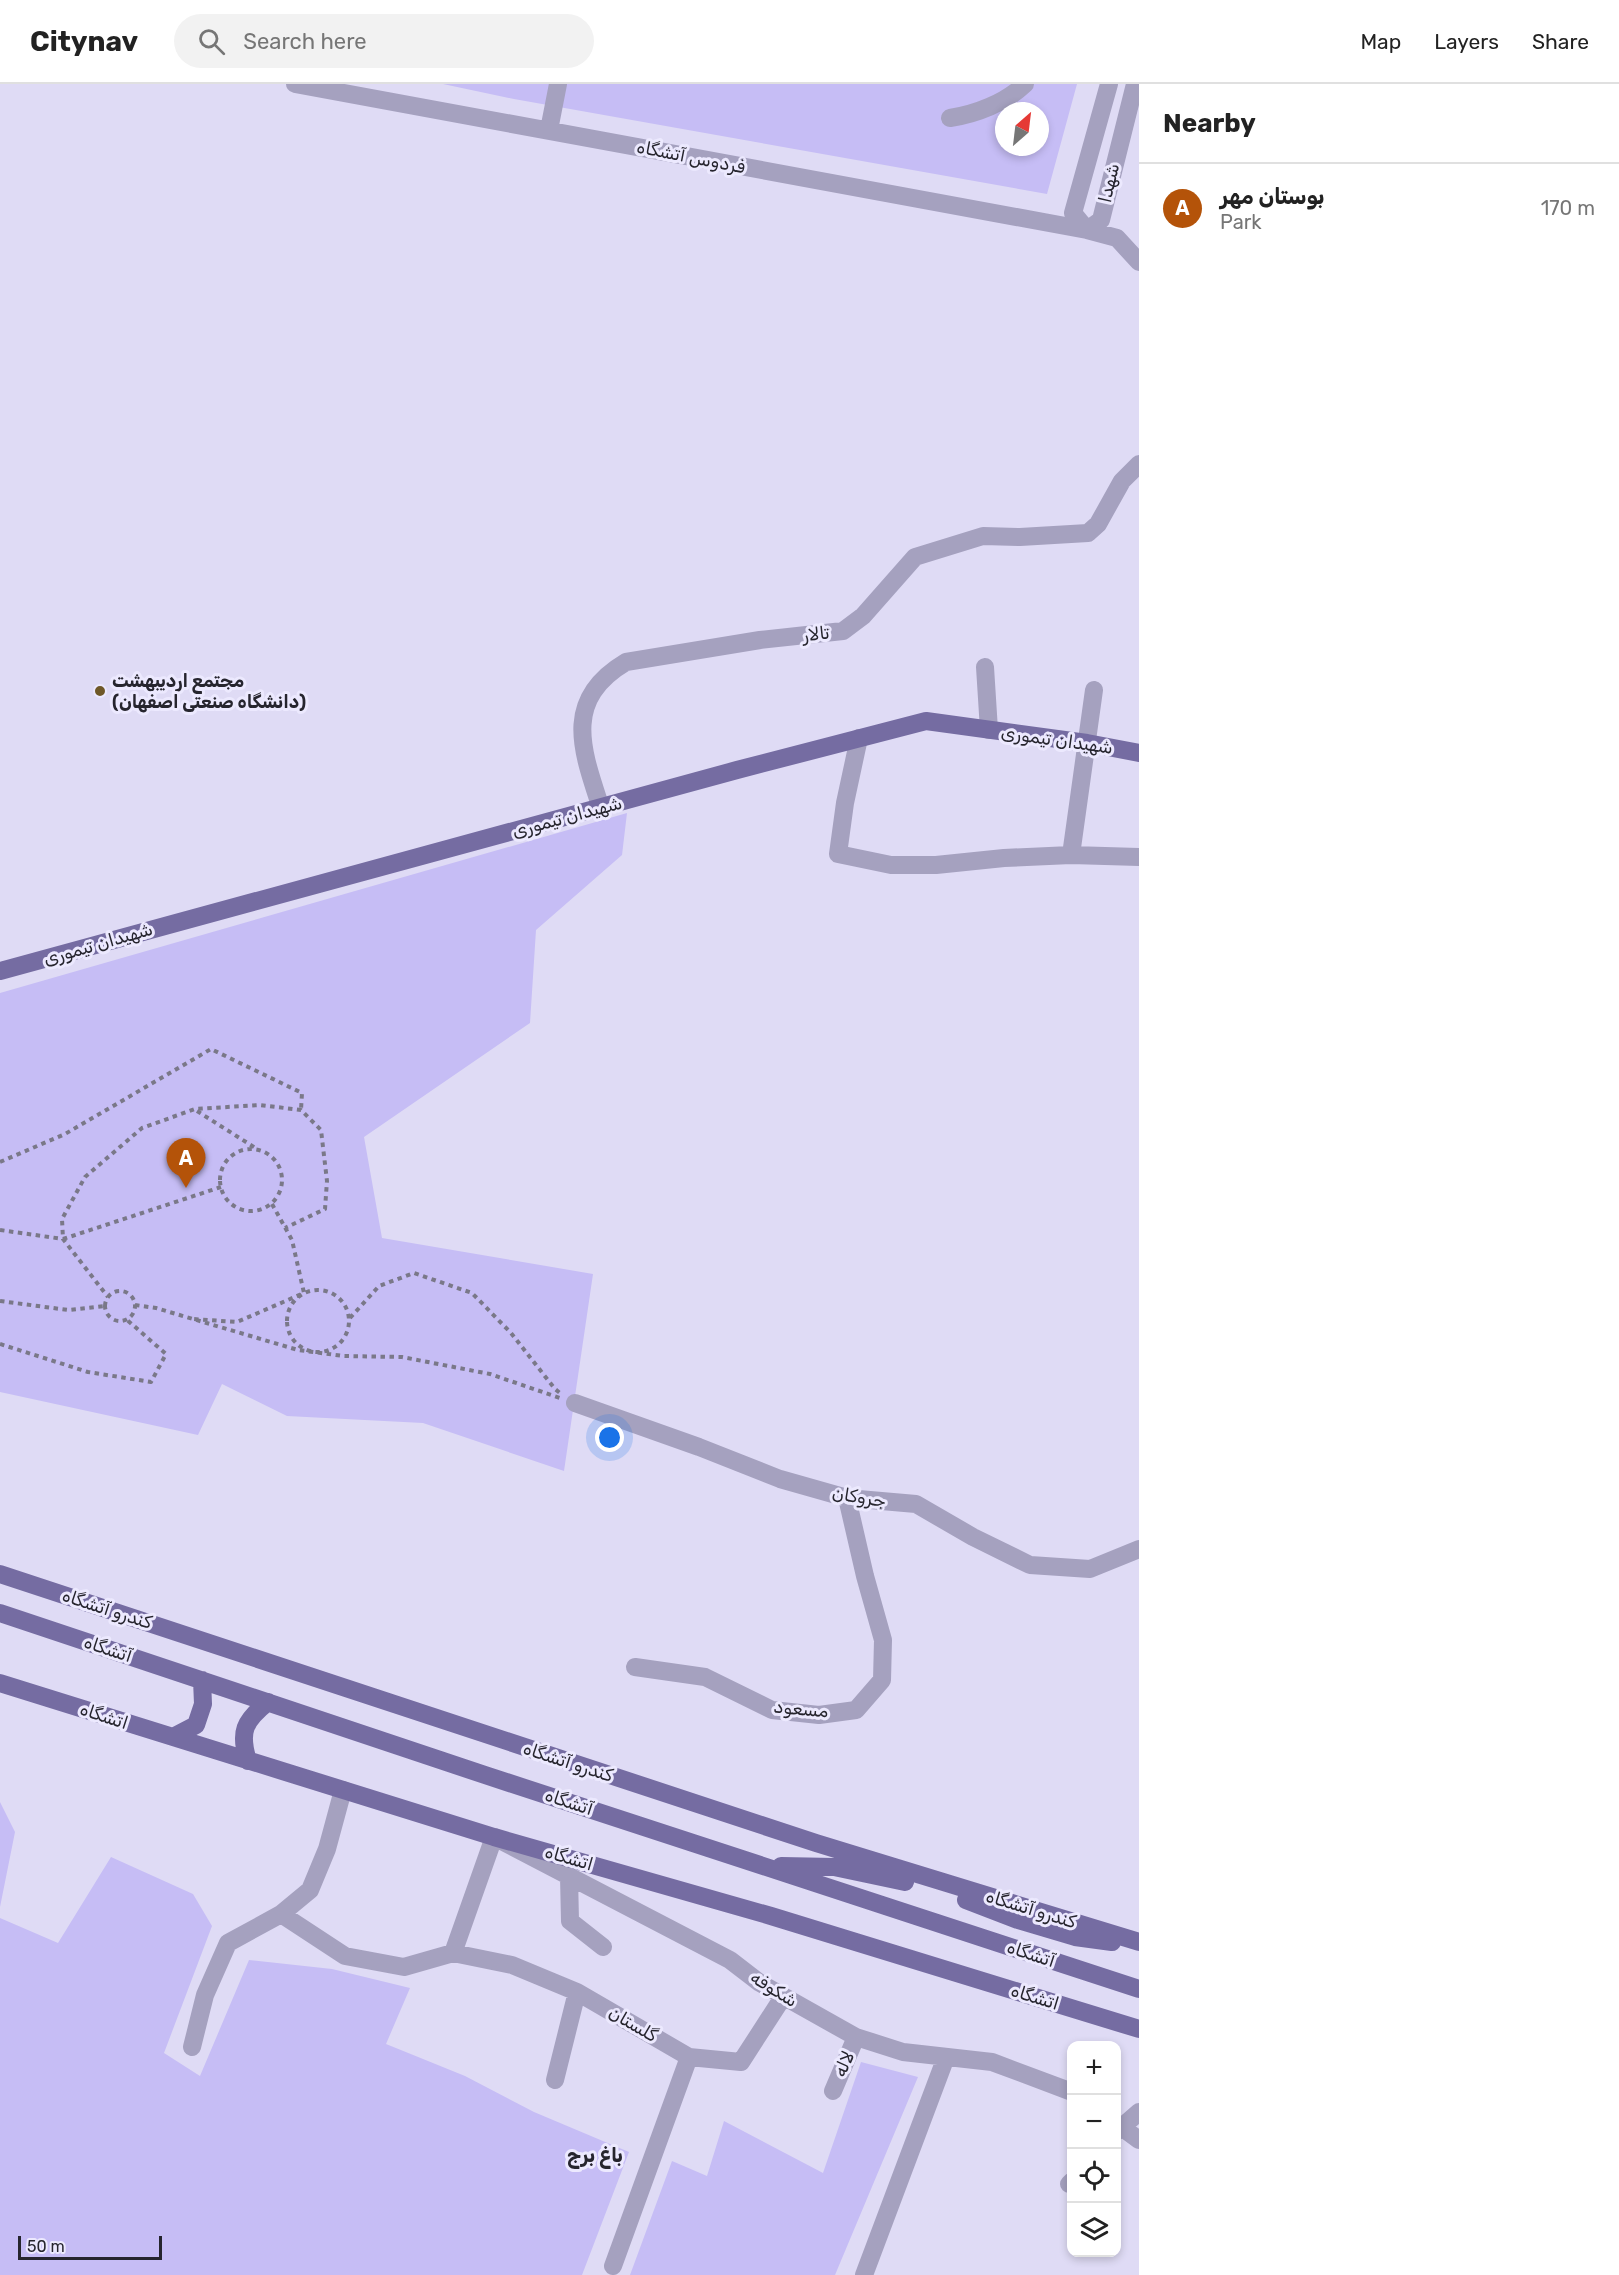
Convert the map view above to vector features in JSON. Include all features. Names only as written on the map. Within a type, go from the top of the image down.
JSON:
[{"type":"main road","name":"شهیدان تیموری","points":[[0,971],[926,721],[1087,743],[1139,753]]},
{"type":"main road","name":"کندرو آتشگاه","points":[[0,1574],[816,1843],[1139,1943]]},
{"type":"main road","name":"آتشگاه","points":[[0,1613],[1139,1989]]},
{"type":"main road","points":[[173,1737],[196,1725],[203,1704],[202,1680]]},
{"type":"main road","name":"اتشگاه","points":[[0,1683],[494,1837],[771,1916],[1139,2028]]},
{"type":"main road","points":[[248,1761],[243,1745],[244,1729],[253,1714],[268,1702]]},
{"type":"main road","points":[[761,1866],[834,1867],[897,1880],[960,1898],[1018,1920],[1075,1937],[1139,1943]]},
{"type":"street","name":"فردوس آتشگاه","points":[[295,84],[1086,230],[1117,238],[1139,262]]},
{"type":"street","points":[[549,130],[558,84]]},
{"type":"street","points":[[950,118],[971,115],[1016,92],[1025,84]]},
{"type":"street","name":"شهدا","points":[[1109,84],[1073,213],[1086,230],[1101,220],[1135,84]]},
{"type":"street","name":"تالار","points":[[601,808],[582,744],[582,723],[589,699],[608,673],[626,662],[760,640],[843,631],[863,615],[915,557],[983,536],[1020,537],[1088,533],[1098,524],[1122,481],[1139,464]]},
{"type":"street","points":[[985,667],[989,730]]},
{"type":"street","points":[[1071,855],[1094,690]]},
{"type":"street","points":[[859,738],[845,803],[838,854],[891,865],[936,865],[1004,858],[1071,855],[1139,857]]},
{"type":"street","name":"جروکان","points":[[575,1403],[699,1447],[780,1479],[847,1498],[916,1504],[973,1537],[1030,1565],[1090,1569],[1139,1549]]},
{"type":"street","name":"مسعود","points":[[635,1667],[705,1677],[772,1710],[819,1715],[856,1710],[882,1680],[883,1640],[847,1498]]},
{"type":"street","points":[[192,2047],[205,1995],[228,1943],[280,1914],[310,1890],[327,1849],[343,1790]]},
{"type":"street","points":[[280,1914],[345,1956],[404,1967],[453,1953],[494,1837]]},
{"type":"street","name":"شکوفه","points":[[494,1837],[730,1960],[760,1983],[856,2037],[903,2052],[992,2062],[1067,2090]]},
{"type":"street","points":[[569,1876],[570,1921],[603,1947]]},
{"type":"street","name":"گلستان","points":[[453,1953],[512,1965],[577,1992],[689,2057],[741,2062],[783,1997]]},
{"type":"street","points":[[555,2080],[577,1992]]},
{"type":"street","name":"لاله","points":[[833,2091],[856,2037]]},
{"type":"street","points":[[613,2266],[689,2057]]},
{"type":"street","points":[[864,2275],[946,2057]]},
{"type":"street","points":[[1121,2125],[1139,2112]]},
{"type":"street","points":[[1121,2129],[1139,2140]]},
{"type":"path","points":[[0,1162],[65,1134],[212,1049],[302,1093],[301,1110]]},
{"type":"path","points":[[108,1297],[63,1239],[62,1220],[84,1177],[142,1128],[195,1110],[260,1105],[301,1110],[321,1130],[327,1181],[325,1209],[285,1228]]},
{"type":"path","points":[[195,1110],[257,1149]]},
{"type":"path","points":[[247,1148],[267,1152],[274,1158],[283,1176],[279,1196],[272,1204],[252,1211],[242,1210],[232,1204],[225,1197],[221,1187],[220,1176],[223,1166],[229,1157],[247,1148]]},
{"type":"path","points":[[0,1230],[63,1239],[221,1187]]},
{"type":"path","points":[[272,1204],[292,1240],[304,1293]]},
{"type":"path","points":[[350,1318],[379,1286],[414,1273],[472,1293],[511,1333],[555,1389],[575,1403]]},
{"type":"path","points":[[193,1319],[237,1322],[304,1293],[314,1290],[333,1293],[347,1308],[350,1318],[345,1338],[329,1351],[318,1353],[308,1351],[298,1346],[291,1338],[287,1317],[296,1298],[304,1293]]},
{"type":"path","points":[[0,1344],[88,1372],[151,1382],[166,1354],[126,1319],[112,1318],[105,1306],[108,1297],[117,1291],[126,1292],[134,1299],[133,1313],[126,1319]]},
{"type":"path","points":[[0,1301],[68,1310],[105,1306]]},
{"type":"path","points":[[135,1305],[156,1308],[277,1345],[318,1353],[402,1357],[490,1374],[575,1403]]},
{"type":"shaded area","points":[[443,84],[1077,84],[1047,194],[514,99]]},
{"type":"shaded area","points":[[627,813],[622,855],[536,930],[530,1023],[364,1137],[382,1238],[593,1274],[564,1471],[423,1423],[287,1416],[222,1384],[198,1435],[0,1392],[0,993]]},
{"type":"shaded area","points":[[0,1802],[15,1832],[0,1907]]},
{"type":"shaded area","points":[[111,1857],[193,1894],[212,1926],[164,2053],[200,2076],[249,1960],[332,1969],[410,1988],[386,2044],[465,2076],[534,2112],[629,2152],[582,2275],[0,2275],[0,1918],[58,1943]]},
{"type":"shaded area","points":[[861,2062],[918,2077],[835,2275],[630,2275],[672,2161],[707,2176],[724,2121],[823,2173]]},
{"type":"place","name":"مجتمع اردیبهشت (دانشگاه صنعتی اصفهان)","points":[[100,691]]},
{"type":"place","name":"بوستان مهر","points":[[186,1188]]},
{"type":"district","name":"باغ برج","points":[[595,2155]]}]
